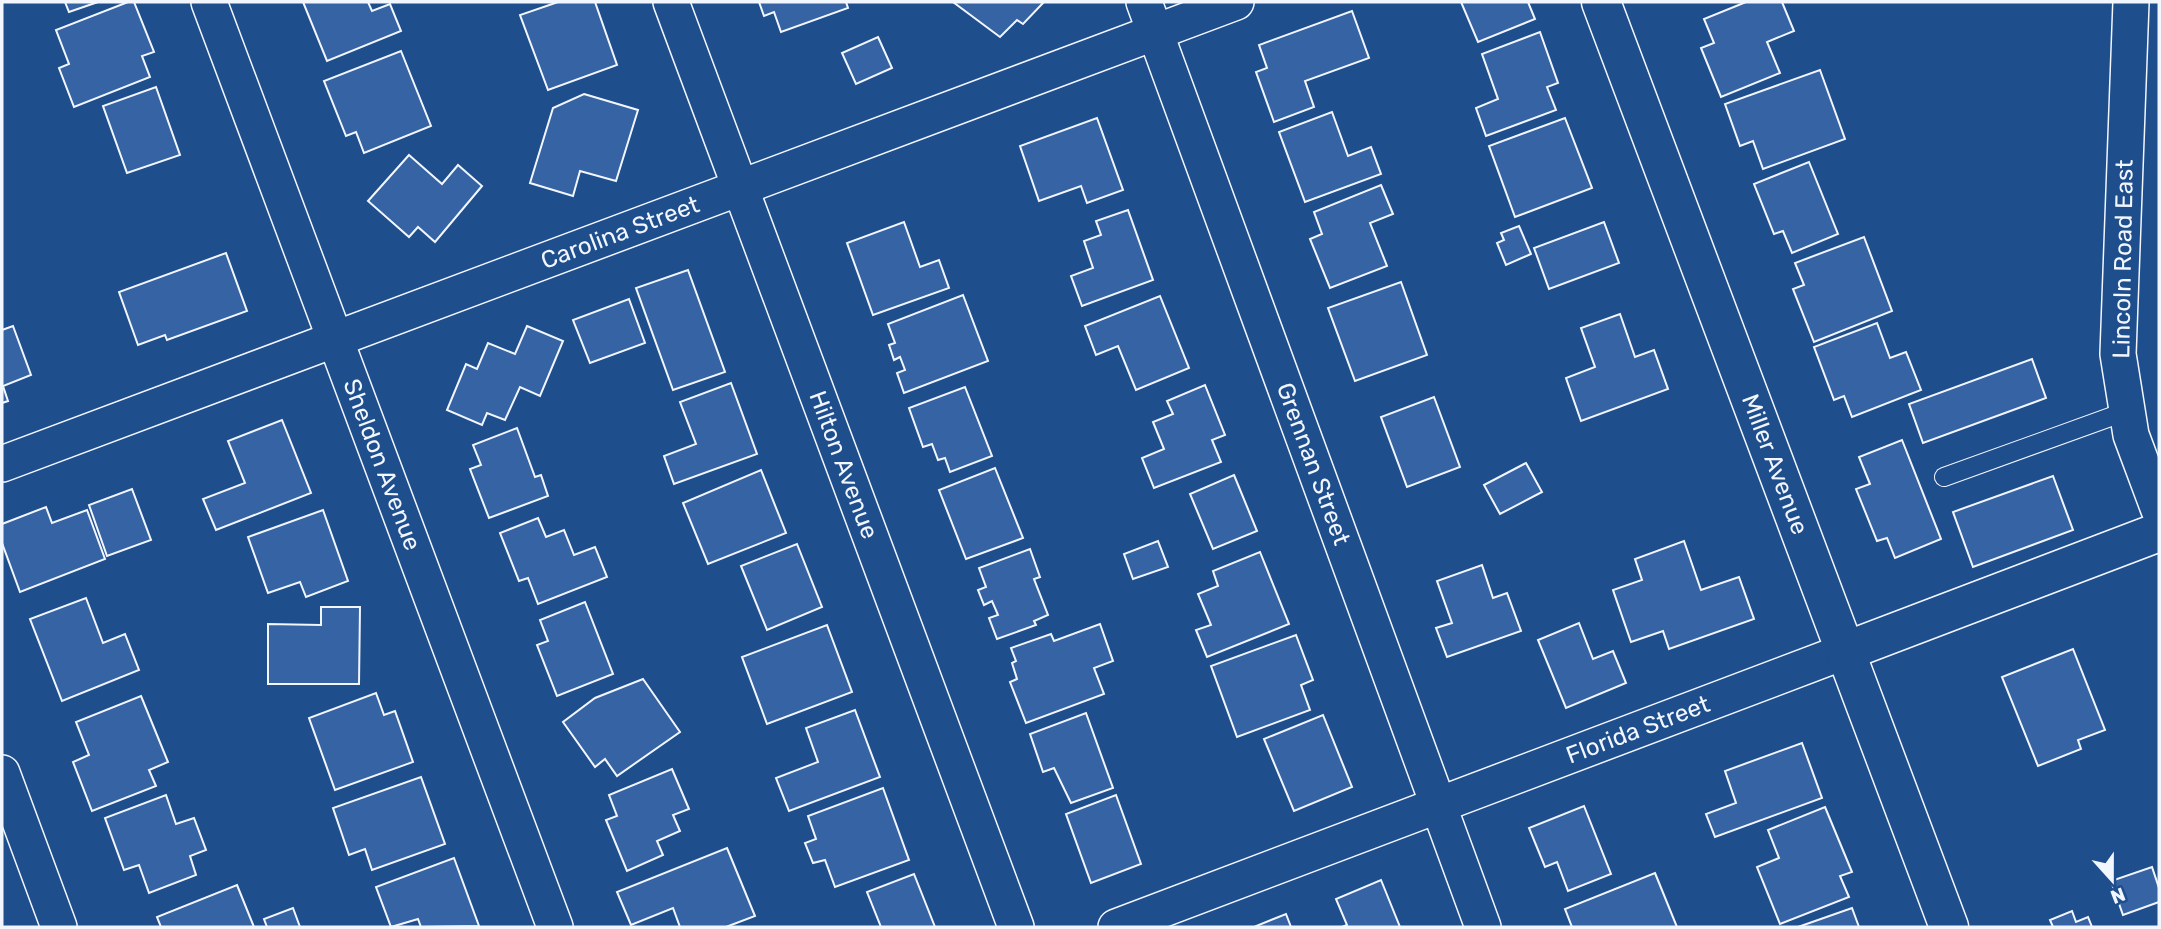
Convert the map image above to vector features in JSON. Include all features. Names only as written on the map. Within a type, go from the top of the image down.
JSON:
[{"type":"street","name":"Sheldon Avenue","points":[[209,2],[333,340],[555,927]]},
{"type":"street","name":"Hilton Avenue","points":[[671,2],[1016,927]]},
{"type":"street","name":"Carolina Street","points":[[2,464],[741,187],[1149,17],[1236,2]]},
{"type":"street","name":"Miller Avenue","points":[[1601,2],[1949,927]]},
{"type":"street","name":"Lincoln Road East","points":[[2132,2],[2118,354],[2131,435],[2159,510]]},
{"type":"street","name":"Grennan Street","points":[[1149,17],[1483,927]]},
{"type":"street","name":"Florida Street","points":[[1116,927],[2159,532]]},
{"type":"street","points":[[2,774],[59,927]]},
{"type":"lane","points":[[1944,477],[2127,411]]},
{"type":"building","points":[[65,2],[98,2],[69,12]]},
{"type":"building","points":[[134,2],[154,52],[142,56],[150,77],[74,107],[59,68],[69,64],[56,30]]},
{"type":"building","points":[[303,2],[368,2],[372,11],[390,4],[401,31],[327,61]]},
{"type":"building","points":[[558,2],[595,2],[617,65],[548,90],[520,15]]},
{"type":"building","points":[[759,2],[846,2],[848,8],[781,32],[774,12],[764,16]]},
{"type":"building","points":[[953,2],[1044,2],[1023,24],[1017,20],[1000,37]]},
{"type":"building","points":[[1461,2],[1528,2],[1535,19],[1478,42]]},
{"type":"building","points":[[1746,2],[1782,2],[1794,31],[1767,42],[1780,73],[1721,97],[1701,48],[1714,43],[1704,19]]},
{"type":"building","points":[[1352,11],[1369,58],[1305,81],[1314,107],[1274,122],[1256,72],[1267,68],[1259,45]]},
{"type":"building","points":[[1540,32],[1558,83],[1547,87],[1556,110],[1486,136],[1476,108],[1498,99],[1482,54]]},
{"type":"building","points":[[878,37],[892,68],[856,84],[842,53]]},
{"type":"building","points":[[401,51],[431,126],[364,153],[356,132],[346,136],[324,81]]},
{"type":"building","points":[[1820,70],[1845,139],[1763,169],[1753,141],[1740,146],[1725,104]]},
{"type":"building","points":[[156,87],[180,155],[127,173],[103,106]]},
{"type":"building","points":[[584,94],[638,110],[616,181],[580,171],[573,196],[530,183],[553,108]]},
{"type":"building","points":[[1332,112],[1348,156],[1371,147],[1381,174],[1305,202],[1279,132]]},
{"type":"building","points":[[1097,118],[1123,190],[1087,203],[1081,186],[1039,201],[1020,146]]},
{"type":"building","points":[[1565,118],[1592,188],[1515,217],[1489,146]]},
{"type":"building","points":[[409,155],[442,184],[458,165],[482,186],[435,242],[418,227],[409,237],[368,201]]},
{"type":"building","points":[[1809,162],[1838,234],[1792,253],[1783,231],[1774,234],[1754,184]]},
{"type":"building","points":[[1381,185],[1393,214],[1370,223],[1387,266],[1330,288],[1310,239],[1322,234],[1314,212]]},
{"type":"building","points":[[1128,210],[1153,280],[1082,306],[1071,276],[1093,268],[1084,241],[1101,235],[1096,221]]},
{"type":"building","points":[[904,222],[920,267],[939,260],[949,288],[873,315],[847,243]]},
{"type":"building","points":[[1604,222],[1619,263],[1549,289],[1534,248]]},
{"type":"building","points":[[1519,226],[1531,254],[1506,265],[1497,243],[1504,240],[1501,233]]},
{"type":"building","points":[[1864,237],[1892,311],[1814,342],[1793,289],[1804,285],[1795,263]]},
{"type":"building","points":[[226,253],[247,311],[167,340],[165,335],[138,345],[119,292]]},
{"type":"building","points":[[688,270],[725,372],[673,390],[636,288]]},
{"type":"building","points":[[1401,282],[1427,355],[1355,381],[1328,308]]},
{"type":"building","points":[[963,295],[988,361],[904,393],[897,373],[905,370],[900,357],[894,360],[889,345],[895,343],[888,324]]},
{"type":"building","points":[[1160,296],[1189,368],[1136,390],[1118,346],[1096,355],[1085,326]]},
{"type":"building","points":[[629,299],[645,343],[590,363],[573,320]]},
{"type":"building","points":[[1620,314],[1635,357],[1654,350],[1668,389],[1581,421],[1566,378],[1595,367],[1581,328]]},
{"type":"building","points":[[1877,323],[1890,358],[1906,352],[1921,390],[1852,417],[1844,396],[1834,400],[1814,347]]},
{"type":"building","points":[[13,326],[31,375],[3,386],[8,401],[2,403],[2,330]]},
{"type":"building","points":[[527,326],[563,341],[540,396],[520,387],[505,420],[487,413],[482,425],[447,410],[466,364],[477,369],[488,343],[515,354]]},
{"type":"building","points":[[2032,359],[2046,398],[1923,443],[1909,404]]},
{"type":"building","points":[[731,383],[757,454],[674,484],[664,456],[696,444],[680,402]]},
{"type":"building","points":[[1205,385],[1225,435],[1212,440],[1221,462],[1154,488],[1142,458],[1164,449],[1153,422],[1173,414],[1167,401]]},
{"type":"building","points":[[965,387],[992,456],[950,472],[945,458],[938,460],[932,444],[923,447],[909,408]]},
{"type":"building","points":[[1434,397],[1460,467],[1407,487],[1381,417]]},
{"type":"building","points":[[282,420],[311,493],[216,530],[203,499],[245,483],[228,441]]},
{"type":"building","points":[[517,428],[535,477],[541,475],[548,496],[489,518],[470,469],[481,465],[473,445]]},
{"type":"building","points":[[1902,440],[1941,539],[1895,558],[1887,538],[1877,541],[1856,489],[1870,484],[1859,457]]},
{"type":"building","points":[[1526,463],[1542,492],[1500,514],[1484,485]]},
{"type":"building","points":[[995,468],[1023,538],[966,559],[939,490]]},
{"type":"building","points":[[761,470],[786,533],[708,564],[683,503]]},
{"type":"building","points":[[1234,475],[1257,531],[1213,549],[1190,494]]},
{"type":"building","points":[[2053,476],[2073,530],[1973,567],[1953,512]]},
{"type":"building","points":[[132,489],[151,540],[107,556],[89,505]]},
{"type":"building","points":[[46,507],[52,523],[87,510],[105,559],[20,592],[2,543],[2,524]]},
{"type":"building","points":[[323,510],[348,581],[306,597],[300,582],[268,593],[248,537]]},
{"type":"building","points":[[538,518],[546,537],[564,530],[574,555],[595,547],[607,577],[538,604],[528,578],[519,581],[500,533]]},
{"type":"building","points":[[1158,541],[1168,567],[1133,579],[1124,554]]},
{"type":"building","points":[[1684,541],[1701,590],[1739,577],[1754,619],[1669,649],[1663,631],[1631,642],[1613,590],[1642,580],[1635,559]]},
{"type":"building","points":[[797,544],[822,607],[767,630],[741,566]]},
{"type":"building","points":[[1030,549],[1040,577],[1034,579],[1048,615],[1034,621],[1036,625],[997,639],[989,618],[998,615],[992,601],[984,605],[978,590],[986,587],[979,568]]},
{"type":"building","points":[[1260,552],[1289,624],[1207,657],[1196,630],[1211,625],[1198,594],[1218,586],[1213,571]]},
{"type":"building","points":[[1482,565],[1493,598],[1507,593],[1521,631],[1447,657],[1436,628],[1452,623],[1437,581]]},
{"type":"building","points":[[86,598],[103,643],[125,634],[139,670],[62,701],[30,619]]},
{"type":"building","points":[[585,602],[613,674],[557,696],[537,645],[548,641],[540,620]]},
{"type":"building","points":[[321,607],[360,607],[359,684],[268,684],[268,624],[321,625]]},
{"type":"building","points":[[1579,623],[1593,659],[1613,651],[1626,683],[1566,708],[1538,640]]},
{"type":"building","points":[[1100,624],[1113,661],[1094,668],[1104,694],[1026,723],[1010,682],[1017,679],[1012,663],[1016,661],[1011,648],[1051,634],[1054,641]]},
{"type":"building","points":[[827,625],[852,692],[767,724],[742,657]]},
{"type":"building","points":[[1296,635],[1313,680],[1301,685],[1310,710],[1237,737],[1211,666]]},
{"type":"building","points":[[2073,649],[2105,730],[2078,740],[2081,749],[2038,766],[2002,677]]},
{"type":"building","points":[[643,679],[680,732],[617,776],[605,759],[595,767],[563,722],[595,698]]},
{"type":"building","points":[[376,693],[384,715],[395,711],[413,762],[335,790],[309,718]]},
{"type":"building","points":[[141,696],[168,762],[149,770],[156,786],[92,811],[73,762],[89,755],[76,722]]},
{"type":"building","points":[[855,710],[880,777],[789,811],[776,778],[818,762],[806,728]]},
{"type":"building","points":[[1086,713],[1113,788],[1071,803],[1054,768],[1043,772],[1030,734]]},
{"type":"building","points":[[1323,715],[1352,787],[1294,811],[1264,739]]},
{"type":"building","points":[[1802,743],[1822,798],[1715,837],[1706,814],[1736,803],[1725,771]]},
{"type":"building","points":[[672,769],[689,809],[673,815],[680,831],[657,841],[663,855],[627,871],[606,820],[617,816],[609,795]]},
{"type":"building","points":[[421,777],[445,844],[372,870],[365,849],[349,855],[333,808]]},
{"type":"building","points":[[883,788],[909,860],[835,887],[825,860],[813,863],[805,843],[816,839],[808,816]]},
{"type":"building","points":[[166,795],[176,824],[194,818],[206,850],[190,856],[196,875],[149,893],[139,865],[124,870],[105,818]]},
{"type":"building","points":[[1116,795],[1141,864],[1091,883],[1066,814]]},
{"type":"building","points":[[1584,806],[1611,874],[1568,891],[1557,862],[1545,867],[1529,828]]},
{"type":"building","points":[[1825,807],[1852,872],[1840,876],[1849,897],[1780,924],[1757,867],[1779,858],[1768,830]]},
{"type":"building","points":[[727,848],[755,916],[726,927],[680,927],[673,908],[631,925],[617,892]]},
{"type":"building","points":[[454,858],[479,926],[421,927],[418,919],[391,927],[376,887]]},
{"type":"building","points":[[2152,867],[2159,888],[2159,902],[2123,915],[2111,881]]},
{"type":"building","points":[[1655,873],[1677,927],[1572,927],[1565,909]]},
{"type":"building","points":[[914,874],[935,927],[881,927],[867,892]]},
{"type":"building","points":[[1381,880],[1400,927],[1342,927],[1347,925],[1336,899]]},
{"type":"building","points":[[237,885],[254,927],[161,927],[157,917]]},
{"type":"building","points":[[293,908],[300,927],[267,927],[264,919]]},
{"type":"building","points":[[1852,908],[1859,927],[1798,927]]},
{"type":"building","points":[[2072,911],[2076,922],[2088,917],[2092,927],[2053,927],[2050,920]]},
{"type":"building","points":[[1286,914],[1291,927],[1256,926]]}]
